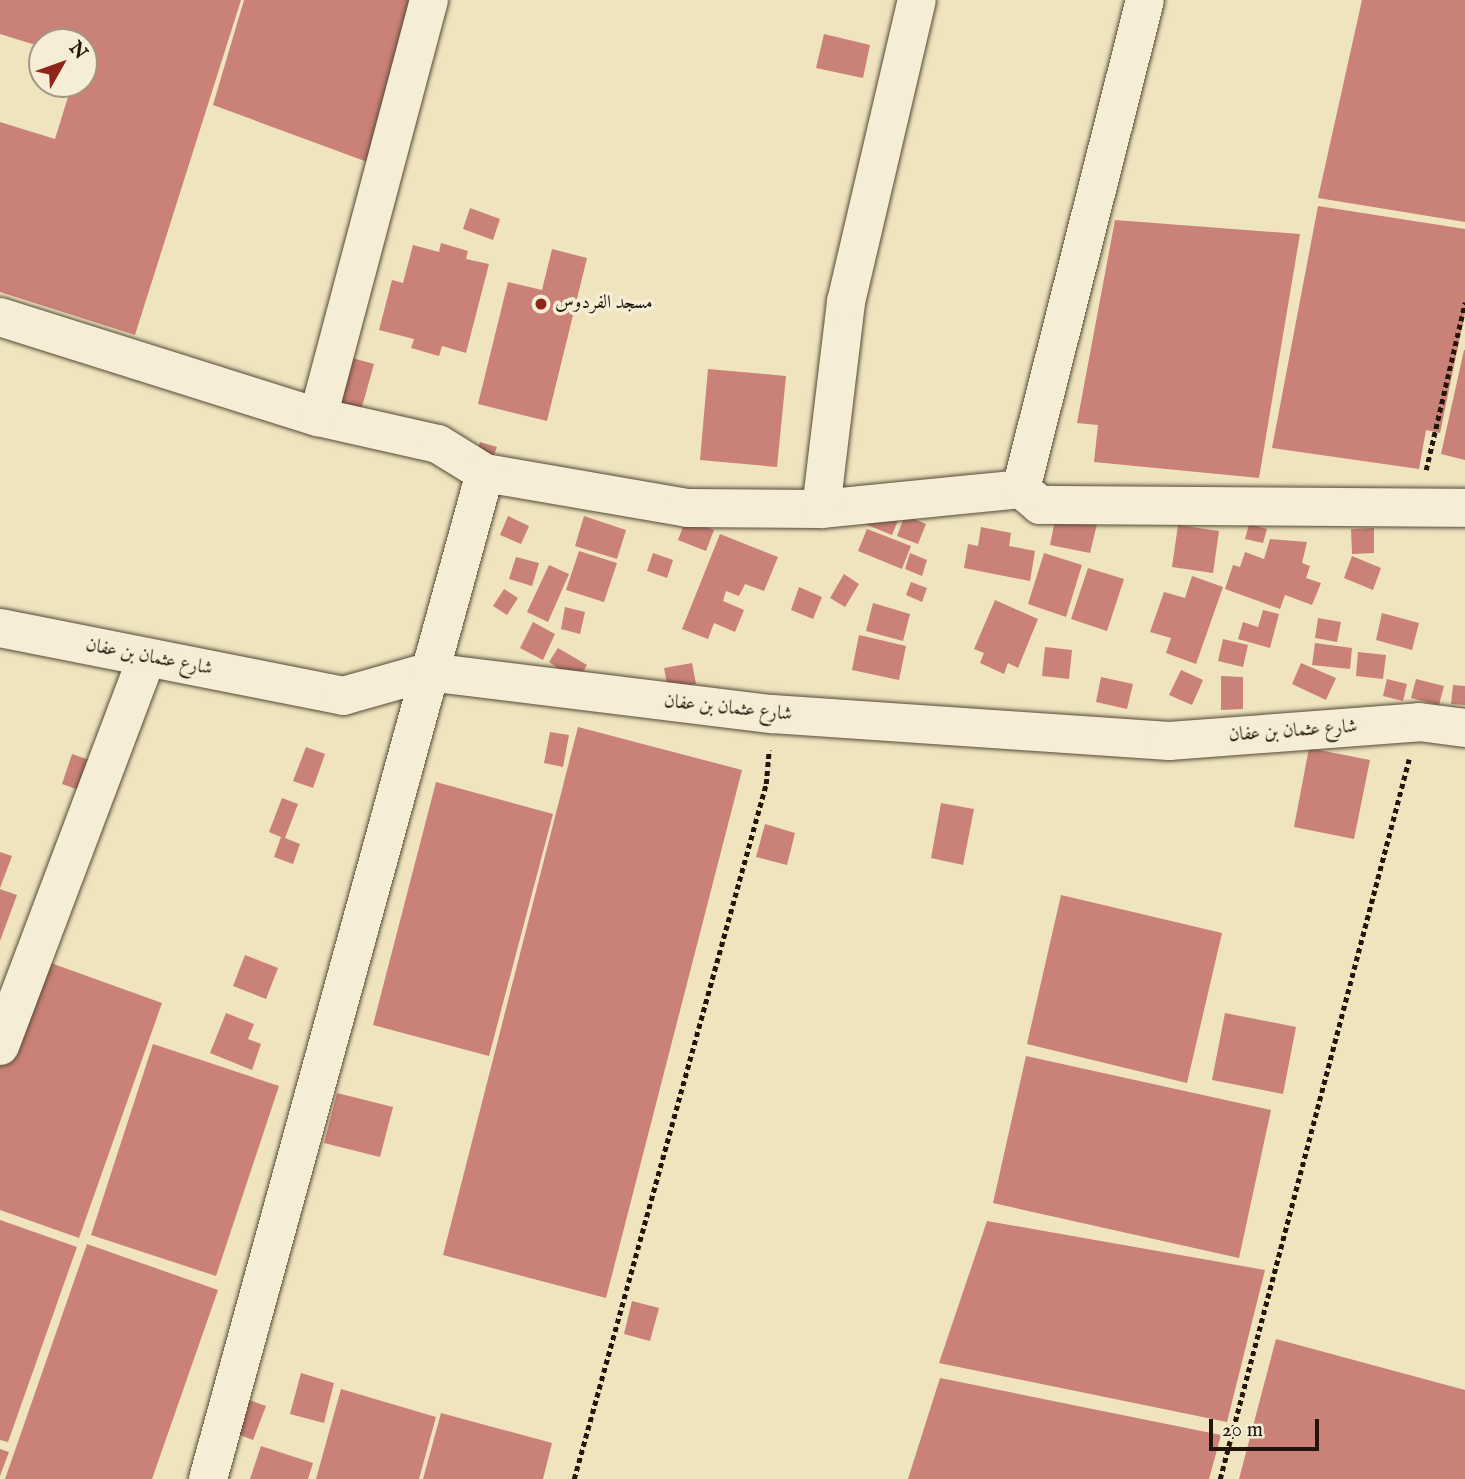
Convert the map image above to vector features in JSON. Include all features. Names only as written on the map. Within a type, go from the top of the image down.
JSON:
[{"type":"street","points":[[318,417],[429,0]]},
{"type":"street","points":[[821,509],[846,302],[916,0]]},
{"type":"street","points":[[1021,489],[1145,0]]},
{"type":"street","points":[[0,317],[318,417],[438,444],[485,472],[687,508],[821,509],[1021,489],[1040,505],[1418,505],[1465,508]]},
{"type":"street","points":[[208,1479],[485,472]]},
{"type":"street","name":"شارع عثمان بن عفان","points":[[0,628],[343,696],[428,672],[772,715],[1169,741],[1419,722],[1465,728]]},
{"type":"street","points":[[0,1046],[147,658]]},
{"type":"path","points":[[1418,505],[1465,302]]},
{"type":"path","points":[[574,1479],[766,785],[772,715]]},
{"type":"path","points":[[1220,1479],[1419,722]]},
{"type":"building","points":[[0,0],[241,0],[135,335],[0,292],[0,122],[55,139],[68,98],[98,98],[98,28],[28,28],[28,43],[0,34]]},
{"type":"building","points":[[244,0],[422,0],[381,167],[213,105]]},
{"type":"building","points":[[1362,0],[1465,0],[1465,222],[1318,198]]},
{"type":"building","points":[[824,34],[870,45],[863,78],[816,68]]},
{"type":"building","points":[[1318,206],[1465,229],[1465,313],[1440,433],[1426,430],[1419,469],[1272,448]]},
{"type":"building","points":[[470,208],[500,219],[493,240],[463,229]]},
{"type":"building","points":[[1115,220],[1300,234],[1259,478],[1094,462],[1098,425],[1077,423]]},
{"type":"building","points":[[441,243],[468,251],[466,259],[489,264],[466,353],[442,346],[439,356],[411,348],[414,339],[379,330],[392,280],[403,283],[413,245],[439,252]]},
{"type":"building","points":[[552,249],[587,258],[547,421],[478,404],[508,282],[542,290]]},
{"type":"building","points":[[1465,350],[1465,460],[1441,454]]},
{"type":"building","points":[[345,356],[374,364],[360,414],[331,405]]},
{"type":"building","points":[[708,369],[786,376],[777,467],[700,460]]},
{"type":"building","points":[[480,442],[497,447],[492,460],[476,456]]},
{"type":"building","points":[[905,515],[926,524],[918,544],[897,536]]},
{"type":"building","points":[[1056,515],[1097,524],[1090,553],[1050,545]]},
{"type":"building","points":[[508,516],[529,526],[521,544],[500,535]]},
{"type":"building","points":[[584,516],[626,530],[617,559],[575,546]]},
{"type":"building","points":[[899,518],[892,535],[855,520]]},
{"type":"building","points":[[686,519],[714,530],[706,551],[678,540]]},
{"type":"building","points":[[1249,524],[1267,529],[1263,543],[1245,539]]},
{"type":"building","points":[[1178,525],[1219,531],[1213,573],[1172,567]]},
{"type":"building","points":[[981,527],[1011,533],[1009,546],[1035,551],[1030,581],[964,568],[968,544],[978,546]]},
{"type":"building","points":[[1374,528],[1374,553],[1352,554],[1351,529]]},
{"type":"building","points":[[867,529],[911,546],[902,569],[858,551]]},
{"type":"building","points":[[720,534],[778,557],[764,591],[745,584],[739,596],[726,591],[723,601],[744,610],[735,632],[714,623],[708,639],[682,629]]},
{"type":"building","points":[[1270,539],[1307,542],[1302,563],[1310,566],[1306,578],[1321,583],[1312,605],[1285,595],[1280,609],[1225,589],[1233,565],[1240,567],[1245,552],[1264,559]]},
{"type":"building","points":[[579,551],[617,563],[604,602],[566,590]]},
{"type":"building","points":[[653,553],[673,560],[667,578],[647,571]]},
{"type":"building","points":[[910,553],[927,560],[922,576],[905,569]]},
{"type":"building","points":[[1044,553],[1082,565],[1066,617],[1028,604]]},
{"type":"building","points":[[1352,556],[1381,568],[1373,590],[1344,578]]},
{"type":"building","points":[[516,557],[539,563],[532,586],[509,579]]},
{"type":"building","points":[[549,565],[569,574],[548,622],[527,612]]},
{"type":"building","points":[[1088,568],[1124,579],[1107,631],[1071,619]]},
{"type":"building","points":[[844,574],[859,584],[845,607],[830,598]]},
{"type":"building","points":[[1192,576],[1223,587],[1196,664],[1166,653],[1171,638],[1150,632],[1164,592],[1185,598]]},
{"type":"building","points":[[911,582],[927,588],[922,602],[906,595]]},
{"type":"building","points":[[799,587],[822,597],[813,619],[791,610]]},
{"type":"building","points":[[504,589],[518,598],[507,615],[493,606]]},
{"type":"building","points":[[995,600],[1038,619],[1018,668],[1008,663],[1004,674],[980,663],[984,653],[974,649]]},
{"type":"building","points":[[873,603],[910,614],[903,641],[866,631]]},
{"type":"building","points":[[565,607],[585,612],[580,634],[561,629]]},
{"type":"building","points":[[1263,610],[1279,614],[1270,648],[1238,639],[1243,622],[1258,627]]},
{"type":"building","points":[[1382,613],[1419,623],[1412,650],[1376,640]]},
{"type":"building","points":[[1318,618],[1341,622],[1337,642],[1315,638]]},
{"type":"building","points":[[533,622],[555,634],[543,660],[520,648]]},
{"type":"building","points":[[859,635],[906,646],[899,680],[852,670]]},
{"type":"building","points":[[1223,639],[1248,645],[1243,667],[1218,661]]},
{"type":"building","points":[[1315,643],[1352,648],[1350,669],[1312,665]]},
{"type":"building","points":[[1045,647],[1072,650],[1069,679],[1042,676]]},
{"type":"building","points":[[558,648],[587,665],[577,681],[549,662]]},
{"type":"building","points":[[1358,652],[1386,655],[1383,679],[1356,676]]},
{"type":"building","points":[[692,663],[696,684],[668,689],[664,668]]},
{"type":"building","points":[[1301,663],[1336,678],[1326,700],[1292,684]]},
{"type":"building","points":[[1181,670],[1203,680],[1192,705],[1169,695]]},
{"type":"building","points":[[1221,676],[1243,677],[1243,709],[1221,710]]},
{"type":"building","points":[[1101,677],[1133,684],[1127,709],[1096,702]]},
{"type":"building","points":[[1387,679],[1407,684],[1403,701],[1383,696]]},
{"type":"building","points":[[1416,679],[1444,686],[1439,705],[1411,698]]},
{"type":"building","points":[[1453,685],[1465,686],[1465,705],[1451,704]]},
{"type":"building","points":[[578,727],[742,770],[606,1298],[443,1255]]},
{"type":"building","points":[[550,732],[569,735],[563,767],[544,763]]},
{"type":"building","points":[[306,747],[325,754],[313,788],[293,781]]},
{"type":"building","points":[[1309,748],[1370,760],[1354,839],[1294,827]]},
{"type":"building","points":[[72,754],[98,763],[87,793],[62,784]]},
{"type":"building","points":[[436,782],[553,814],[489,1056],[373,1025]]},
{"type":"building","points":[[282,798],[298,804],[285,838],[300,844],[293,864],[274,857],[281,837],[269,832]]},
{"type":"building","points":[[941,803],[974,809],[963,865],[931,858]]},
{"type":"building","points":[[765,824],[795,833],[787,865],[756,857]]},
{"type":"building","points":[[0,852],[12,856],[0,888]]},
{"type":"building","points":[[0,889],[17,895],[0,941]]},
{"type":"building","points":[[1061,895],[1222,933],[1187,1083],[1027,1044]]},
{"type":"building","points":[[245,955],[278,968],[266,999],[233,986]]},
{"type":"building","points":[[37,958],[162,1003],[79,1238],[0,1210],[0,1061]]},
{"type":"building","points":[[226,1013],[254,1024],[248,1039],[261,1044],[252,1070],[210,1053]]},
{"type":"building","points":[[1225,1013],[1296,1027],[1283,1094],[1212,1080]]},
{"type":"building","points":[[153,1044],[279,1086],[216,1276],[91,1235]]},
{"type":"building","points":[[1026,1056],[1271,1110],[1239,1258],[993,1203]]},
{"type":"building","points":[[337,1093],[393,1107],[380,1157],[324,1143]]},
{"type":"building","points":[[0,1220],[77,1247],[8,1442],[0,1440]]},
{"type":"building","points":[[987,1221],[1265,1270],[1227,1422],[939,1363]]},
{"type":"building","points":[[87,1244],[218,1290],[152,1479],[5,1479]]},
{"type":"building","points":[[632,1301],[659,1308],[650,1341],[624,1334]]},
{"type":"building","points":[[1276,1339],[1465,1390],[1465,1479],[1239,1479]]},
{"type":"building","points":[[301,1373],[334,1383],[324,1423],[290,1414]]},
{"type":"building","points":[[940,1378],[1221,1435],[1209,1479],[908,1479]]},
{"type":"building","points":[[341,1389],[436,1417],[419,1479],[316,1479]]},
{"type":"building","points":[[249,1400],[266,1406],[253,1440],[237,1434]]},
{"type":"building","points":[[441,1413],[552,1443],[543,1479],[423,1479]]},
{"type":"building","points":[[261,1446],[313,1463],[308,1479],[250,1479]]},
{"type":"building","points":[[0,1449],[9,1452],[0,1476]]},
{"type":"place","name":"مسجد الفردوس","points":[[541,304]]}]
